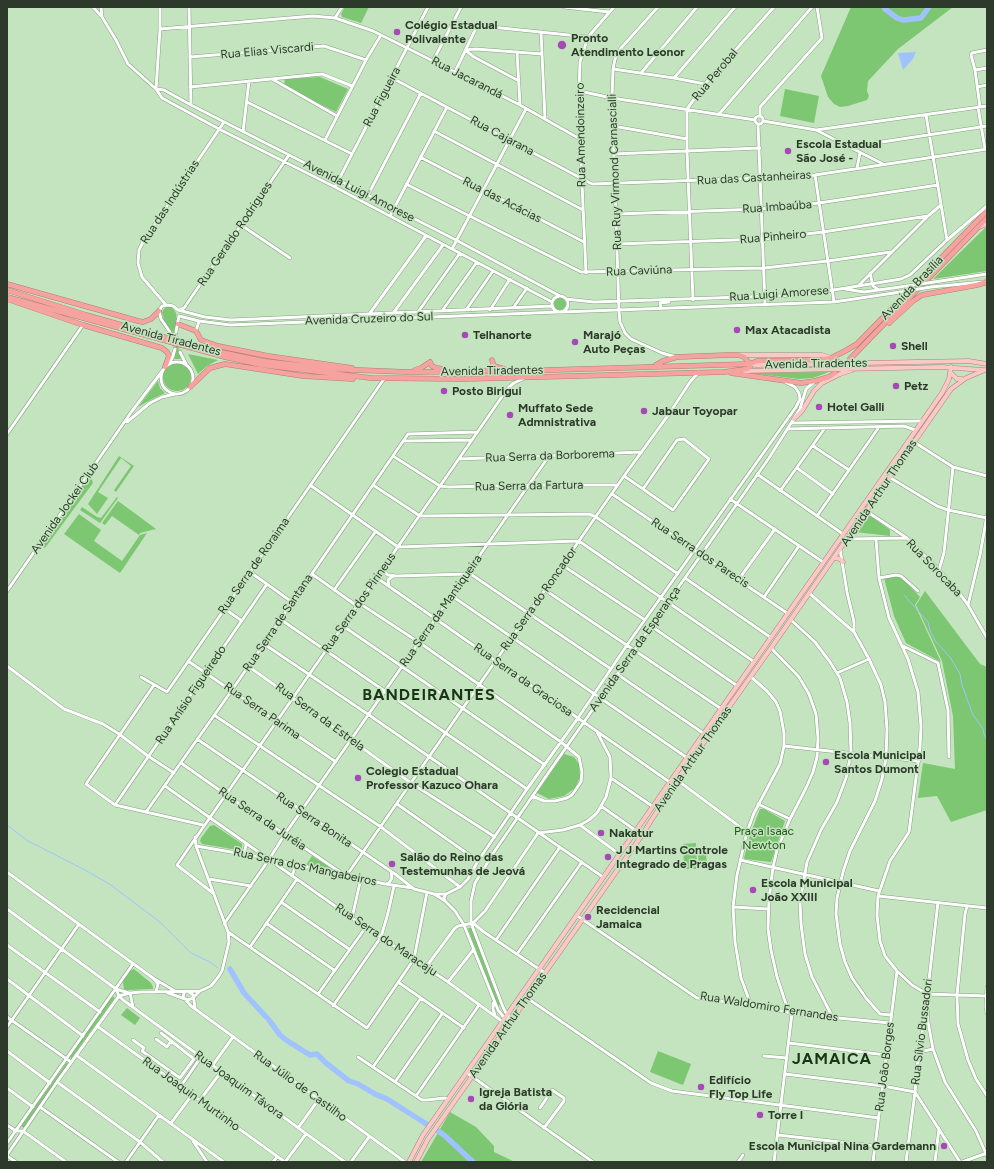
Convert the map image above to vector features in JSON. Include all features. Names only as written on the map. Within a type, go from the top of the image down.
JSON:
[{"type":"highway","name":"Avenida Brasília","points":[[831,358],[857,344],[987,211]]},
{"type":"highway","name":"Avenida Brasília","points":[[850,359],[987,218]]},
{"type":"highway","points":[[873,336],[895,318],[913,300],[922,295],[987,282]]},
{"type":"highway","points":[[7,284],[43,302]]},
{"type":"highway","points":[[12,286],[143,322],[152,319],[159,311]]},
{"type":"highway","name":"Avenida Tiradentes","points":[[7,290],[160,336],[238,356],[294,365],[369,371],[462,372],[750,364]]},
{"type":"highway","points":[[7,298],[83,325],[162,348],[169,356],[166,367]]},
{"type":"highway","name":"Avenida Tiradentes","points":[[7,298],[225,358],[262,365],[371,378],[509,378],[724,372]]},
{"type":"highway","points":[[178,324],[196,331],[201,340],[218,346],[268,356],[369,371]]},
{"type":"highway","points":[[654,366],[663,361],[677,357],[738,355],[744,357],[750,364]]},
{"type":"highway","points":[[724,372],[747,369],[750,367],[750,364],[757,361],[820,360],[831,358],[845,364]]},
{"type":"highway","points":[[492,360],[492,363],[496,368],[517,371]]},
{"type":"highway","points":[[663,361],[679,366]]},
{"type":"highway","points":[[407,372],[421,368],[430,362],[432,366],[436,368],[462,372]]},
{"type":"highway","points":[[190,387],[210,368],[225,364],[328,378],[371,378]]},
{"type":"highway","points":[[509,378],[514,373],[552,370]]},
{"type":"highway","points":[[724,372],[801,383],[824,379],[835,373]]},
{"type":"main road","points":[[976,230],[987,224]]},
{"type":"main road","points":[[738,355],[822,356],[831,358]]},
{"type":"main road","points":[[951,367],[954,364],[969,361]]},
{"type":"main road","name":"Avenida Tiradentes","points":[[750,364],[845,364],[969,361],[987,364]]},
{"type":"main road","points":[[794,419],[802,411],[814,391],[822,383],[840,374],[859,368],[863,364],[869,363]]},
{"type":"main road","name":"Avenida Tiradentes","points":[[724,372],[951,367],[986,370]]},
{"type":"main road","name":"Avenida Arthur Thomas","points":[[409,1162],[423,1135],[736,685],[942,393],[951,373],[951,367]]},
{"type":"main road","name":"Avenida Arthur Thomas","points":[[416,1162],[428,1139],[642,834],[674,785],[772,648],[859,520],[951,389],[966,378],[986,370]]},
{"type":"main road","points":[[951,373],[957,379],[966,378]]},
{"type":"main road","points":[[930,419],[935,407],[933,404]]},
{"type":"main road","points":[[915,430],[920,433]]},
{"type":"main road","points":[[854,517],[859,520]]},
{"type":"main road","points":[[838,540],[840,549]]},
{"type":"main road","points":[[834,558],[840,559],[843,562]]},
{"type":"main road","points":[[793,604],[799,607]]},
{"type":"main road","points":[[761,650],[767,654]]},
{"type":"main road","points":[[727,698],[733,702]]},
{"type":"street","name":"Avenida Luigi Amorese","points":[[93,7],[102,17],[128,64],[156,89],[162,98],[219,129],[335,187],[552,302]]},
{"type":"street","points":[[101,7],[102,17]]},
{"type":"street","points":[[156,89],[160,7]]},
{"type":"street","points":[[189,7],[191,105]]},
{"type":"street","points":[[335,18],[342,7]]},
{"type":"street","name":"Rua Figueira","points":[[335,187],[428,7]]},
{"type":"street","points":[[433,61],[461,7]]},
{"type":"street","points":[[564,7],[609,12]]},
{"type":"street","name":"Rua Amendoinzeiro","points":[[586,273],[580,139],[580,62],[588,37],[614,7]]},
{"type":"street","name":"Rua Ruy Virmond Carnascialli","points":[[658,7],[621,48],[615,59],[613,69],[612,98],[619,311],[620,322],[625,333],[631,339],[662,353],[677,357]]},
{"type":"street","points":[[641,73],[697,7]]},
{"type":"street","points":[[674,78],[735,7]]},
{"type":"street","name":"Rua Perobal","points":[[693,300],[687,151],[687,109],[705,84],[774,7]]},
{"type":"street","points":[[719,114],[812,7]]},
{"type":"street","points":[[763,121],[760,116],[760,107],[822,38],[817,7]]},
{"type":"street","name":"Rua Jacarandá","points":[[160,29],[190,28],[313,16],[335,18],[380,35],[407,48],[520,105],[580,139]]},
{"type":"street","points":[[453,24],[588,37]]},
{"type":"street","points":[[455,72],[477,26]]},
{"type":"street","points":[[541,32],[545,119]]},
{"type":"street","points":[[325,140],[380,35]]},
{"type":"street","name":"Rua Elias Viscardi","points":[[190,57],[324,46],[366,60]]},
{"type":"street","points":[[465,50],[542,54]]},
{"type":"street","points":[[465,50],[474,57],[519,81]]},
{"type":"street","points":[[986,149],[981,127],[977,87],[971,55],[972,53],[987,50]]},
{"type":"street","points":[[517,52],[520,105]]},
{"type":"street","points":[[974,70],[987,68]]},
{"type":"street","points":[[613,69],[705,84]]},
{"type":"street","points":[[190,87],[322,74],[352,86]]},
{"type":"street","points":[[281,85],[283,78]]},
{"type":"street","name":"Rua Cajarana","points":[[392,78],[582,180],[592,184],[615,184]]},
{"type":"street","points":[[272,80],[337,116]]},
{"type":"street","points":[[243,132],[249,81]]},
{"type":"street","points":[[977,87],[987,86]]},
{"type":"street","name":"Avenida Luigi Amorese","points":[[156,89],[164,90],[243,132],[456,240],[560,296]]},
{"type":"street","points":[[579,90],[612,98],[755,120],[758,124],[760,148],[761,209],[766,305]]},
{"type":"street","points":[[368,195],[421,93]]},
{"type":"street","points":[[247,102],[352,154]]},
{"type":"street","points":[[758,124],[763,121],[816,130],[987,106]]},
{"type":"street","points":[[390,216],[447,107]]},
{"type":"street","points":[[452,249],[526,109]]},
{"type":"street","points":[[926,115],[946,240]]},
{"type":"street","points":[[755,120],[757,116],[760,116]]},
{"type":"street","name":"Rua das Indústrias","points":[[166,305],[142,277],[138,263],[139,250],[144,240],[224,122]]},
{"type":"street","points":[[613,126],[687,139]]},
{"type":"street","points":[[849,147],[987,126]]},
{"type":"street","points":[[816,130],[883,164]]},
{"type":"street","points":[[434,131],[583,210]]},
{"type":"street","points":[[614,154],[760,148]]},
{"type":"street","name":"Rua das Castanheiras","points":[[615,184],[815,175],[986,149]]},
{"type":"street","points":[[857,168],[860,153]]},
{"type":"street","name":"Rua Geraldo Rodrigues","points":[[178,310],[184,308],[289,155]]},
{"type":"street","name":"Rua das Acácias","points":[[420,157],[584,242]]},
{"type":"street","points":[[815,175],[834,302]]},
{"type":"street","name":"Rua Caviúna","points":[[406,184],[581,272],[586,273],[764,268],[891,252]]},
{"type":"street","name":"Rua Imbaúba","points":[[616,214],[761,209],[819,203],[938,185]]},
{"type":"street","points":[[858,286],[891,252],[941,205]]},
{"type":"street","name":"Rua Luigi Amorese","points":[[566,299],[584,302],[619,302],[803,295],[906,278],[946,240],[987,206]]},
{"type":"street","name":"Rua Pinheiro","points":[[617,244],[763,240],[928,216]]},
{"type":"street","points":[[241,226],[290,258]]},
{"type":"street","points":[[370,313],[426,236]]},
{"type":"street","points":[[394,312],[443,245]]},
{"type":"street","points":[[418,312],[460,253]]},
{"type":"street","points":[[442,311],[477,262]]},
{"type":"street","points":[[466,310],[493,271]]},
{"type":"street","points":[[870,273],[872,284],[875,288],[880,290]]},
{"type":"street","points":[[843,289],[864,292],[987,274]]},
{"type":"street","points":[[490,310],[510,280]]},
{"type":"street","name":"Rua Luigi Amorese","points":[[560,312],[834,302],[931,287],[987,282]]},
{"type":"street","points":[[538,294],[542,286]]},
{"type":"street","points":[[512,308],[527,288]]},
{"type":"street","points":[[560,296],[566,299],[568,307],[560,312],[555,311],[552,306],[552,302],[555,298],[560,296]]},
{"type":"street","points":[[661,309],[660,303],[678,300]]},
{"type":"street","points":[[166,305],[162,306],[159,311],[161,319],[170,332]]},
{"type":"street","name":"Avenida Cruzeiro do Sul","points":[[166,305],[173,306],[178,310],[205,317],[235,320],[394,312],[490,310],[552,306]]},
{"type":"street","points":[[176,332],[179,316],[178,310]]},
{"type":"street","name":"Avenida Cruzeiro do Sul","points":[[179,316],[199,321],[233,325],[560,312]]},
{"type":"street","points":[[233,325],[235,320]]},
{"type":"street","points":[[196,331],[199,321]]},
{"type":"street","points":[[7,434],[83,325]]},
{"type":"street","name":"Avenida Jockei Club","points":[[7,591],[122,425],[166,367],[173,356],[175,349]]},
{"type":"street","points":[[180,352],[187,366],[191,370],[193,376],[192,382],[190,387],[183,392],[175,393],[167,390],[163,385],[161,376],[166,367],[178,362],[187,366]]},
{"type":"street","points":[[662,353],[663,361]]},
{"type":"street","name":"Rua Serra do Roncador","points":[[345,875],[381,827],[624,476],[690,382],[699,372]]},
{"type":"street","points":[[683,373],[688,375],[690,382]]},
{"type":"street","points":[[508,388],[517,381],[535,377]]},
{"type":"street","points":[[508,388],[509,378]]},
{"type":"street","name":"Rua Serra de Roraima","points":[[154,685],[167,692],[384,379]]},
{"type":"street","name":"Avenida Serra da Esperança","points":[[434,894],[446,894],[460,887],[468,879],[478,861],[527,789],[798,403],[800,395],[798,390],[792,385],[781,381]]},
{"type":"street","name":"Avenida Serra da Esperança","points":[[505,1019],[470,916],[471,901],[475,883],[532,796],[757,474],[800,409],[806,389],[815,381]]},
{"type":"street","name":"Rua Serra dos Pirineus","points":[[195,837],[508,388]]},
{"type":"street","name":"Avenida Jockei Club","points":[[122,425],[150,403],[175,393]]},
{"type":"street","points":[[791,423],[921,421]]},
{"type":"street","points":[[846,422],[846,428]]},
{"type":"street","points":[[817,516],[879,426]]},
{"type":"street","points":[[787,429],[904,426],[915,430]]},
{"type":"street","points":[[780,491],[825,428]]},
{"type":"street","name":"Rua Serra de Santana","points":[[146,812],[264,644],[408,434],[477,432]]},
{"type":"street","points":[[624,476],[643,490],[673,510],[709,459],[684,439],[677,440],[643,490]]},
{"type":"street","points":[[404,441],[472,440]]},
{"type":"street","points":[[914,442],[953,467],[987,476]]},
{"type":"street","points":[[813,446],[849,470]]},
{"type":"street","name":"Rua Serra da Borborema","points":[[459,459],[642,452]]},
{"type":"street","points":[[393,456],[440,486]]},
{"type":"street","name":"Rua Serra da Mantiqueira","points":[[224,924],[285,834],[420,643],[549,456]]},
{"type":"street","points":[[939,570],[944,553],[953,467]]},
{"type":"street","points":[[797,468],[833,494]]},
{"type":"street","points":[[757,474],[843,534]]},
{"type":"street","points":[[889,477],[937,506],[948,510],[987,517],[968,605]]},
{"type":"street","points":[[310,485],[398,547],[579,541],[753,661]]},
{"type":"street","points":[[373,485],[420,516],[589,514],[596,517],[678,574]]},
{"type":"street","name":"Rua Serra da Fartura","points":[[440,486],[618,485]]},
{"type":"street","name":"Rua Serra dos Parecis","points":[[612,494],[787,613]]},
{"type":"street","points":[[730,499],[823,562]]},
{"type":"street","name":"Rua Sorocaba","points":[[866,511],[907,538],[939,570],[968,605],[987,638]]},
{"type":"street","points":[[739,579],[775,529]]},
{"type":"street","points":[[891,539],[894,530]]},
{"type":"street","points":[[334,590],[376,531]]},
{"type":"street","points":[[852,532],[859,538]]},
{"type":"street","points":[[847,539],[907,538]]},
{"type":"street","points":[[876,539],[879,578],[889,618],[908,659],[918,692],[921,726],[909,832],[890,861],[878,896],[877,915],[880,941],[886,956],[897,971],[912,985],[927,994],[986,996]]},
{"type":"street","points":[[764,597],[799,546]]},
{"type":"street","points":[[840,549],[847,592],[854,622],[854,632]]},
{"type":"street","points":[[562,565],[645,620]]},
{"type":"street","points":[[382,570],[386,574],[393,576],[472,575],[611,669]]},
{"type":"street","points":[[250,572],[292,602]]},
{"type":"street","points":[[312,574],[334,590],[420,643],[561,742],[579,758],[582,772],[581,782],[576,791],[567,798],[555,801],[544,801],[532,796]]},
{"type":"street","points":[[879,578],[896,575],[901,576],[918,591]]},
{"type":"street","points":[[389,586],[388,580],[393,576]]},
{"type":"street","name":"Rua Serra da Graciosa","points":[[377,578],[674,785]]},
{"type":"street","points":[[685,578],[770,637]]},
{"type":"street","name":"Rua Anísio Figueiredo","points":[[115,805],[266,584]]},
{"type":"street","points":[[545,590],[720,708]]},
{"type":"street","points":[[809,593],[854,632],[881,685],[885,702],[887,729],[886,758],[875,801],[850,851],[840,883],[836,914],[840,944],[845,962],[852,978],[866,998],[880,1014],[891,1015]]},
{"type":"street","points":[[452,596],[686,757]]},
{"type":"street","points":[[225,609],[242,621]]},
{"type":"street","points":[[280,619],[527,789]]},
{"type":"street","points":[[791,620],[815,642],[840,678],[847,702],[850,723],[851,754],[846,778],[837,802],[814,844],[807,862],[800,902],[805,954],[812,977],[833,1018]]},
{"type":"street","points":[[343,626],[545,765]]},
{"type":"street","points":[[651,626],[736,685]]},
{"type":"street","points":[[264,644],[369,714],[603,877]]},
{"type":"street","points":[[901,645],[938,663],[948,710],[949,757]]},
{"type":"street","points":[[772,648],[799,677],[809,694],[816,714],[818,738],[818,750],[813,772],[780,842],[773,867],[768,909],[771,950],[777,977],[791,1013],[789,1043],[774,1162]]},
{"type":"street","points":[[837,673],[869,659]]},
{"type":"street","name":"Rua Serra Parima","points":[[188,661],[336,762]]},
{"type":"street","points":[[7,666],[64,709],[103,724],[174,773]]},
{"type":"street","name":"Rua Serra da Estrela","points":[[248,666],[411,783],[495,837]]},
{"type":"street","points":[[617,674],[703,733]]},
{"type":"street","points":[[751,676],[776,702],[784,725],[784,746],[779,766],[758,804],[747,832],[737,875],[733,907],[735,942],[739,970],[751,1005]]},
{"type":"street","points":[[141,677],[154,685],[86,784],[115,805],[203,825]]},
{"type":"street","points":[[214,715],[381,827],[460,887]]},
{"type":"street","points":[[538,832],[580,825],[597,813],[609,788],[611,778],[610,757],[596,732]]},
{"type":"street","name":"Rua Serra Bonita","points":[[197,739],[414,889],[434,894]]},
{"type":"street","points":[[606,748],[612,742]]},
{"type":"street","points":[[784,746],[918,761]]},
{"type":"street","name":"Rua Serra da Juréia","points":[[181,763],[345,875]]},
{"type":"street","points":[[611,778],[652,806]]},
{"type":"street","points":[[678,780],[747,832]]},
{"type":"street","points":[[165,786],[270,858]]},
{"type":"street","points":[[397,804],[478,861]]},
{"type":"street","points":[[758,804],[790,819]]},
{"type":"street","points":[[601,806],[642,834]]},
{"type":"street","points":[[580,825],[619,854]]},
{"type":"street","points":[[549,840],[548,835],[550,831]]},
{"type":"street","points":[[426,967],[454,928],[472,923],[485,911],[538,832]]},
{"type":"street","points":[[186,991],[183,995],[185,1000],[188,1000],[193,998],[200,991],[211,986],[219,976],[229,942],[228,932],[196,846],[195,837]]},
{"type":"street","points":[[195,837],[177,865],[214,894]]},
{"type":"street","points":[[240,853],[245,850],[245,842]]},
{"type":"street","name":"Rua Serra dos Mangabeiros","points":[[196,846],[270,858],[384,884],[414,889]]},
{"type":"street","points":[[496,940],[560,848]]},
{"type":"street","name":"Rua Serra do Maracaju","points":[[270,858],[292,876],[448,982],[484,1009],[497,1017],[511,1020]]},
{"type":"street","points":[[740,860],[879,891]]},
{"type":"street","points":[[517,954],[582,862]]},
{"type":"street","points":[[292,876],[296,865]]},
{"type":"street","points":[[7,872],[133,964],[153,978],[176,991]]},
{"type":"street","points":[[384,884],[389,883],[392,878],[391,872]]},
{"type":"street","points":[[352,918],[361,878]]},
{"type":"street","points":[[209,879],[251,886]]},
{"type":"street","points":[[250,947],[297,879]]},
{"type":"street","points":[[468,879],[475,883]]},
{"type":"street","points":[[334,1006],[381,937],[394,886]]},
{"type":"street","points":[[228,932],[366,1028],[414,959],[427,892]]},
{"type":"street","points":[[434,894],[445,901],[455,911],[464,925],[493,1002],[505,1019]]},
{"type":"street","points":[[445,901],[444,898],[446,894]]},
{"type":"street","points":[[878,896],[987,908]]},
{"type":"street","points":[[281,902],[349,949]]},
{"type":"street","name":"Rua Sílvio Bussadori","points":[[906,1162],[916,1092],[919,1052],[924,1023],[938,902]]},
{"type":"street","points":[[967,906],[957,995],[958,1024],[970,1066],[987,1096]]},
{"type":"street","points":[[733,907],[768,909]]},
{"type":"street","points":[[7,909],[116,989],[130,993]]},
{"type":"street","name":"Rua Waldomiro Fernandes","points":[[576,915],[697,998],[751,1005],[791,1013],[890,1023]]},
{"type":"street","points":[[470,916],[474,918],[480,917]]},
{"type":"street","points":[[266,923],[334,970]]},
{"type":"street","points":[[472,923],[545,973]]},
{"type":"street","points":[[7,1027],[79,924]]},
{"type":"street","points":[[318,994],[366,927]]},
{"type":"street","points":[[477,938],[481,930]]},
{"type":"street","points":[[7,945],[100,1012]]},
{"type":"street","points":[[448,982],[474,949]]},
{"type":"street","points":[[7,1144],[133,964]]},
{"type":"street","name":"Rua João Borges","points":[[873,1162],[897,971]]},
{"type":"street","points":[[153,978],[158,984],[156,992]]},
{"type":"street","points":[[7,979],[83,1036]]},
{"type":"street","points":[[398,982],[464,1028]]},
{"type":"street","points":[[987,988],[987,1013]]},
{"type":"street","name":"Rua Joaquim Távora","points":[[116,989],[119,996],[133,1008],[345,1162]]},
{"type":"street","points":[[186,991],[192,993],[196,1009]]},
{"type":"street","points":[[16,1162],[7,1155],[71,1062],[119,996],[130,993],[200,991]]},
{"type":"street","name":"Rua Júlio de Castilho","points":[[164,992],[174,994],[185,1000],[233,1037],[405,1162]]},
{"type":"street","points":[[130,993],[133,1008]]},
{"type":"street","points":[[785,1074],[883,1086],[916,1092],[961,1162],[987,1154],[976,1131],[945,1082],[933,1050],[928,1022],[927,994]]},
{"type":"street","points":[[373,1067],[421,998]]},
{"type":"street","points":[[527,998],[650,1083],[672,1091],[879,1118]]},
{"type":"street","points":[[484,1009],[490,1007],[493,1002]]},
{"type":"street","points":[[493,1002],[493,1012],[497,1017]]},
{"type":"street","points":[[416,1096],[479,1005]]},
{"type":"street","points":[[395,1082],[442,1014]]},
{"type":"street","points":[[878,1022],[880,1014]]},
{"type":"street","points":[[7,1017],[71,1062]]},
{"type":"street","points":[[924,1023],[928,1022]]},
{"type":"street","name":"Rua Joaquin Murtinho","points":[[97,1026],[285,1162]]},
{"type":"street","points":[[133,1040],[144,1048],[142,1051],[179,1078],[182,1077],[194,1059],[161,1033]]},
{"type":"street","points":[[212,1066],[233,1037]]},
{"type":"street","points":[[156,1039],[167,1047],[171,1041]]},
{"type":"street","points":[[789,1043],[886,1055]]},
{"type":"street","points":[[919,1052],[933,1050]]},
{"type":"street","points":[[7,1051],[50,1083]]},
{"type":"street","points":[[76,1055],[224,1162]]},
{"type":"street","points":[[764,1056],[787,1058]]},
{"type":"street","points":[[181,1086],[201,1057]]},
{"type":"street","points":[[358,1057],[422,1100],[448,1099]]},
{"type":"street","points":[[186,1070],[190,1073]]},
{"type":"street","points":[[200,1100],[221,1072]]},
{"type":"street","points":[[467,1073],[593,1162]]},
{"type":"street","points":[[57,1082],[140,1142],[163,1162]]},
{"type":"street","points":[[7,1088],[33,1107]]},
{"type":"street","points":[[540,1108],[552,1090],[564,1098],[544,1128]]},
{"type":"street","points":[[171,1123],[192,1094]]},
{"type":"street","points":[[298,1128],[319,1099]]},
{"type":"street","points":[[40,1107],[118,1162]]},
{"type":"street","points":[[126,1162],[159,1115]]},
{"type":"street","points":[[7,1125],[16,1131],[23,1131],[66,1162]]},
{"type":"street","points":[[936,1162],[939,1128]]},
{"type":"street","points":[[285,1162],[306,1134]]},
{"type":"street","points":[[778,1135],[875,1146]]},
{"type":"street","points":[[352,1162],[369,1137]]},
{"type":"street","points":[[191,1138],[207,1162]]},
{"type":"street","points":[[738,1162],[743,1155]]},
{"type":"street","points":[[273,1162],[277,1157]]},
{"type":"green space","points":[[345,7],[369,7],[361,23],[342,17],[341,14]]},
{"type":"green space","points":[[851,7],[953,7],[898,49],[868,81],[867,91],[869,96],[867,100],[840,107],[834,104],[828,97],[821,76]]},
{"type":"green space","points":[[320,77],[348,89],[336,112],[284,86],[285,79]]},
{"type":"green space","points":[[785,89],[819,96],[814,123],[780,116]]},
{"type":"green space","points":[[987,227],[987,271],[933,279],[985,228]]},
{"type":"green space","points":[[558,298],[562,298],[566,304],[562,310],[558,310],[554,306],[554,302]]},
{"type":"green space","points":[[166,307],[172,307],[176,313],[177,320],[174,331],[181,359],[174,359],[176,350],[171,330],[164,320],[162,313]]},
{"type":"green space","points":[[188,354],[218,360],[207,366],[198,374]]},
{"type":"green space","points":[[177,363],[187,367],[191,377],[187,387],[177,391],[167,387],[163,377],[167,367]]},
{"type":"green space","points":[[829,372],[813,378],[799,379],[750,373]]},
{"type":"green space","points":[[158,381],[160,388],[165,393],[138,407]]},
{"type":"green space","points":[[119,456],[134,466],[116,492],[114,490],[131,466],[121,458],[98,492],[108,498],[97,514],[88,504]]},
{"type":"green space","points":[[90,474],[93,483],[45,548],[39,545]]},
{"type":"green space","points":[[117,497],[118,498],[100,523],[80,510],[82,507],[101,518]]},
{"type":"green space","points":[[118,501],[156,529],[140,533],[139,535],[112,516],[105,525],[102,523]]},
{"type":"green space","points":[[79,514],[101,530],[94,541],[122,561],[140,535],[147,533],[120,573],[64,534]]},
{"type":"green space","points":[[868,514],[890,530],[890,536],[855,532]]},
{"type":"green space","points":[[896,575],[901,577],[920,597],[915,605],[941,662],[906,643],[894,616],[884,578]]},
{"type":"green space","points":[[925,591],[980,664],[987,667],[987,810],[951,822],[937,796],[918,798],[923,763],[955,769],[953,716],[942,661],[916,605]]},
{"type":"green space","points":[[564,754],[574,757],[579,764],[580,777],[575,788],[564,796],[549,799],[537,793]]},
{"type":"green space","name":"Praça Isaac Newton","points":[[760,809],[764,809],[785,821],[771,862],[744,858],[750,835]]},
{"type":"green space","points":[[214,825],[242,844],[242,848],[238,850],[202,844],[200,841],[201,838],[210,826]]},
{"type":"green space","points":[[696,843],[697,869],[684,869],[683,844]]},
{"type":"green space","points":[[706,853],[707,866],[699,866],[698,854]]},
{"type":"green space","points":[[312,856],[337,872],[306,865]]},
{"type":"green space","points":[[471,928],[500,1005],[498,1006],[468,929]]},
{"type":"green space","points":[[134,969],[151,983],[153,989],[124,989],[124,979],[130,971]]},
{"type":"green space","points":[[111,997],[114,997],[114,999],[71,1059],[70,1057]]},
{"type":"green space","points":[[127,1008],[140,1018],[135,1025],[121,1015]]},
{"type":"green space","points":[[658,1051],[691,1064],[683,1085],[650,1072]]},
{"type":"green space","points":[[67,1062],[68,1064],[24,1127],[22,1127],[22,1125]]},
{"type":"green space","points":[[450,1112],[476,1127],[494,1146],[494,1152],[515,1162],[421,1162]]},
{"type":"water","points":[[916,52],[913,59],[903,70],[898,53]]},
{"type":"waterway","points":[[885,9],[897,18],[903,20],[921,18],[929,7]]},
{"type":"waterway","points":[[904,595],[928,622],[930,631],[936,642],[950,657],[960,674],[962,685],[973,715],[983,729],[987,740]]},
{"type":"waterway","points":[[7,825],[28,841],[111,885],[161,923],[191,953],[210,962],[218,968]]},
{"type":"waterway","points":[[230,969],[244,993],[286,1040],[310,1055],[317,1054],[349,1081],[387,1099],[428,1125]]},
{"type":"waterway","points":[[438,1131],[473,1162]]},
{"type":"tunnel","points":[[170,332],[175,349]]},
{"type":"tunnel","points":[[176,332],[180,352]]},
{"type":"place","name":"Colégio Estadual Polivalente","points":[[397,32]]},
{"type":"place","name":"Pronto Atendimento Leonor","points":[[562,45]]},
{"type":"place","name":"Escola Estadual São José -","points":[[788,151]]},
{"type":"place","name":"Max Atacadista","points":[[737,330]]},
{"type":"place","name":"Telhanorte","points":[[465,335]]},
{"type":"place","name":"Marajó Auto Peças","points":[[575,342]]},
{"type":"place","name":"Shell","points":[[893,346]]},
{"type":"place","name":"Petz","points":[[896,386]]},
{"type":"place","name":"Posto Birigui","points":[[444,391]]},
{"type":"place","name":"Hotel Galli","points":[[819,407]]},
{"type":"place","name":"Jabaur Toyopar","points":[[644,411]]},
{"type":"place","name":"Muffato Sede Admnistrativa","points":[[510,415]]},
{"type":"place","name":"Escola Municipal Santos Dumont","points":[[826,762]]},
{"type":"place","name":"Colegio Estadual Professor Kazuco Ohara","points":[[358,778]]},
{"type":"place","name":"Nakatur","points":[[601,833]]},
{"type":"place","name":"J J Martins Controle Integrado de Pragas","points":[[608,857]]},
{"type":"place","name":"Salão do Reino das Testemunhas de Jeová","points":[[392,864]]},
{"type":"place","name":"Escola Municipal João XXIII","points":[[753,890]]},
{"type":"place","name":"Recidencial Jamaica","points":[[588,917]]},
{"type":"place","name":"Edifício Fly Top Life","points":[[701,1087]]},
{"type":"place","name":"Igreja Batista da Glória","points":[[471,1099]]},
{"type":"place","name":"Torre I","points":[[760,1115]]},
{"type":"place","name":"Escola Municipal Nina Gardemann","points":[[944,1146]]},
{"type":"district","name":"BANDEIRANTES","points":[[429,695]]},
{"type":"district","name":"JAMAICA","points":[[832,1059]]}]
